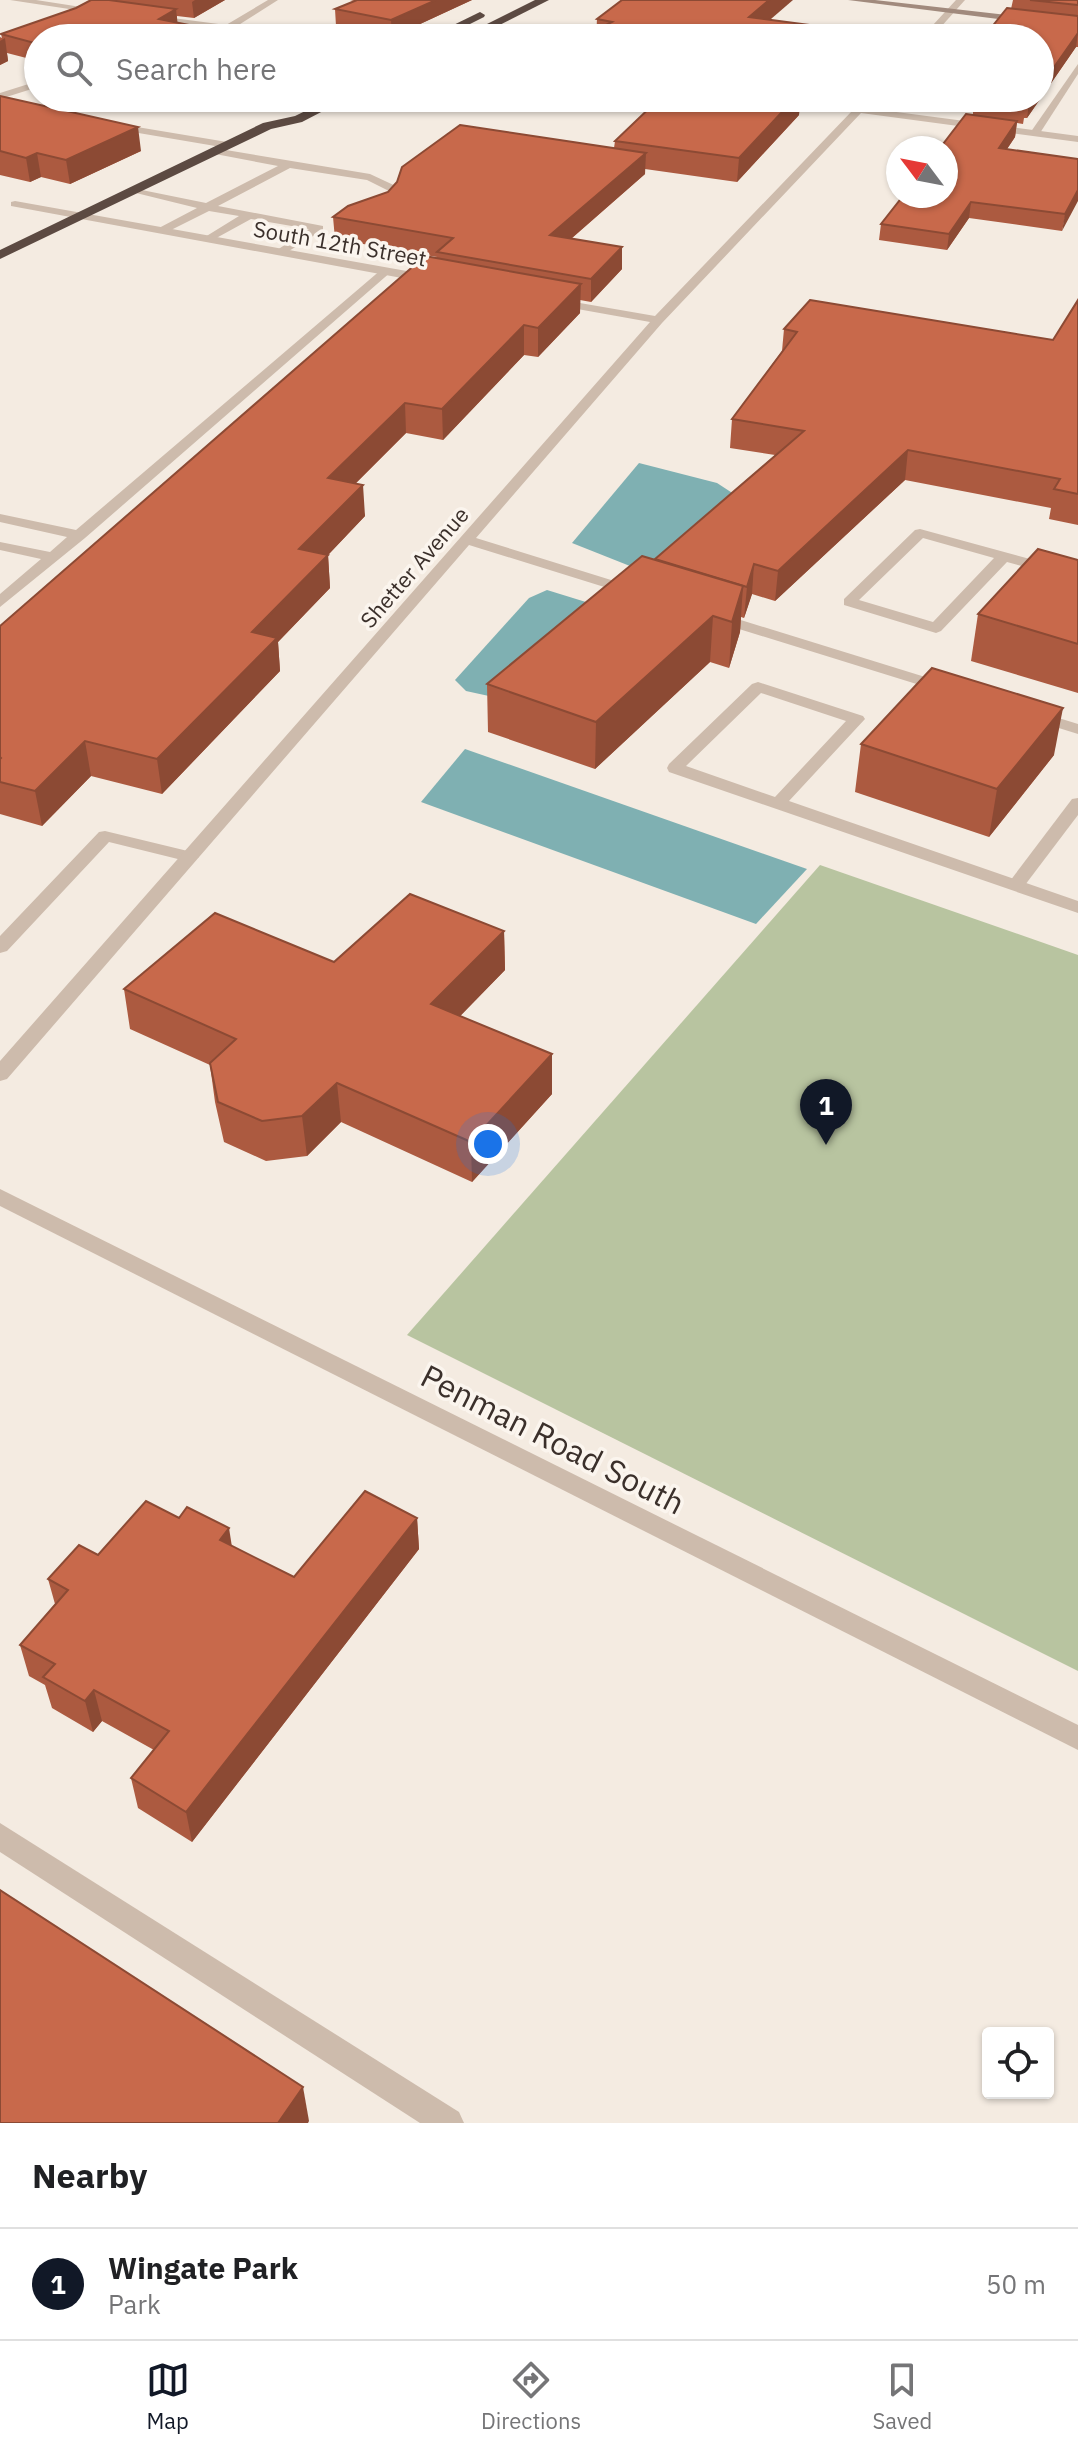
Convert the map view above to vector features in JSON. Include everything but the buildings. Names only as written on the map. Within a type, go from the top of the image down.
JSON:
[{"type":"highway","points":[[494,24],[544,0]]},
{"type":"highway","points":[[462,24],[490,10]]},
{"type":"highway","points":[[277,112],[278,121]]},
{"type":"highway","points":[[0,255],[278,121],[298,119],[313,112]]},
{"type":"street","points":[[14,0],[120,14]]},
{"type":"street","points":[[234,24],[274,0]]},
{"type":"street","points":[[852,0],[1078,26]]},
{"type":"street","points":[[939,24],[961,0]]},
{"type":"street","points":[[136,16],[197,24]]},
{"type":"street","points":[[1054,104],[1078,67]]},
{"type":"street","points":[[0,96],[24,88]]},
{"type":"street","name":"Shetter Avenue","points":[[0,1074],[658,320],[857,112]]},
{"type":"street","points":[[874,112],[1078,139]]},
{"type":"street","points":[[1035,133],[1049,112]]},
{"type":"street","points":[[97,123],[288,165],[360,175],[393,187],[397,196],[372,214]]},
{"type":"street","points":[[161,231],[288,165]]},
{"type":"street","points":[[136,190],[207,207],[325,228],[280,252]]},
{"type":"street","name":"South 12th Street","points":[[15,204],[447,282]]},
{"type":"street","points":[[209,239],[249,215]]},
{"type":"street","points":[[0,602],[386,271]]},
{"type":"street","points":[[537,298],[658,320]]},
{"type":"street","points":[[0,518],[80,535]]},
{"type":"street","points":[[1004,556],[936,628],[849,602],[920,533],[1004,556],[1078,577]]},
{"type":"street","points":[[467,540],[650,597]]},
{"type":"street","points":[[0,546],[53,557]]},
{"type":"street","points":[[696,611],[956,691]]},
{"type":"street","points":[[778,803],[857,719],[758,687],[675,768],[1078,907]]},
{"type":"street","points":[[1017,710],[1078,729]]},
{"type":"street","points":[[1016,885],[1078,803]]},
{"type":"street","points":[[0,947],[105,836],[190,857]]},
{"type":"street","name":"Penman Road South","points":[[0,1197],[1078,1738]]},
{"type":"street","points":[[0,1836],[448,2123]]},
{"type":"green space","points":[[820,865],[1078,955],[1078,1671],[407,1335]]},
{"type":"water","points":[[639,463],[717,483],[740,498],[674,562],[635,568],[572,543]]},
{"type":"water","points":[[547,590],[615,611],[498,698],[466,691],[455,680],[529,598]]},
{"type":"water","points":[[465,749],[807,869],[756,924],[421,802]]},
{"type":"place","name":"Wingate Park","points":[[826,1145]]}]
